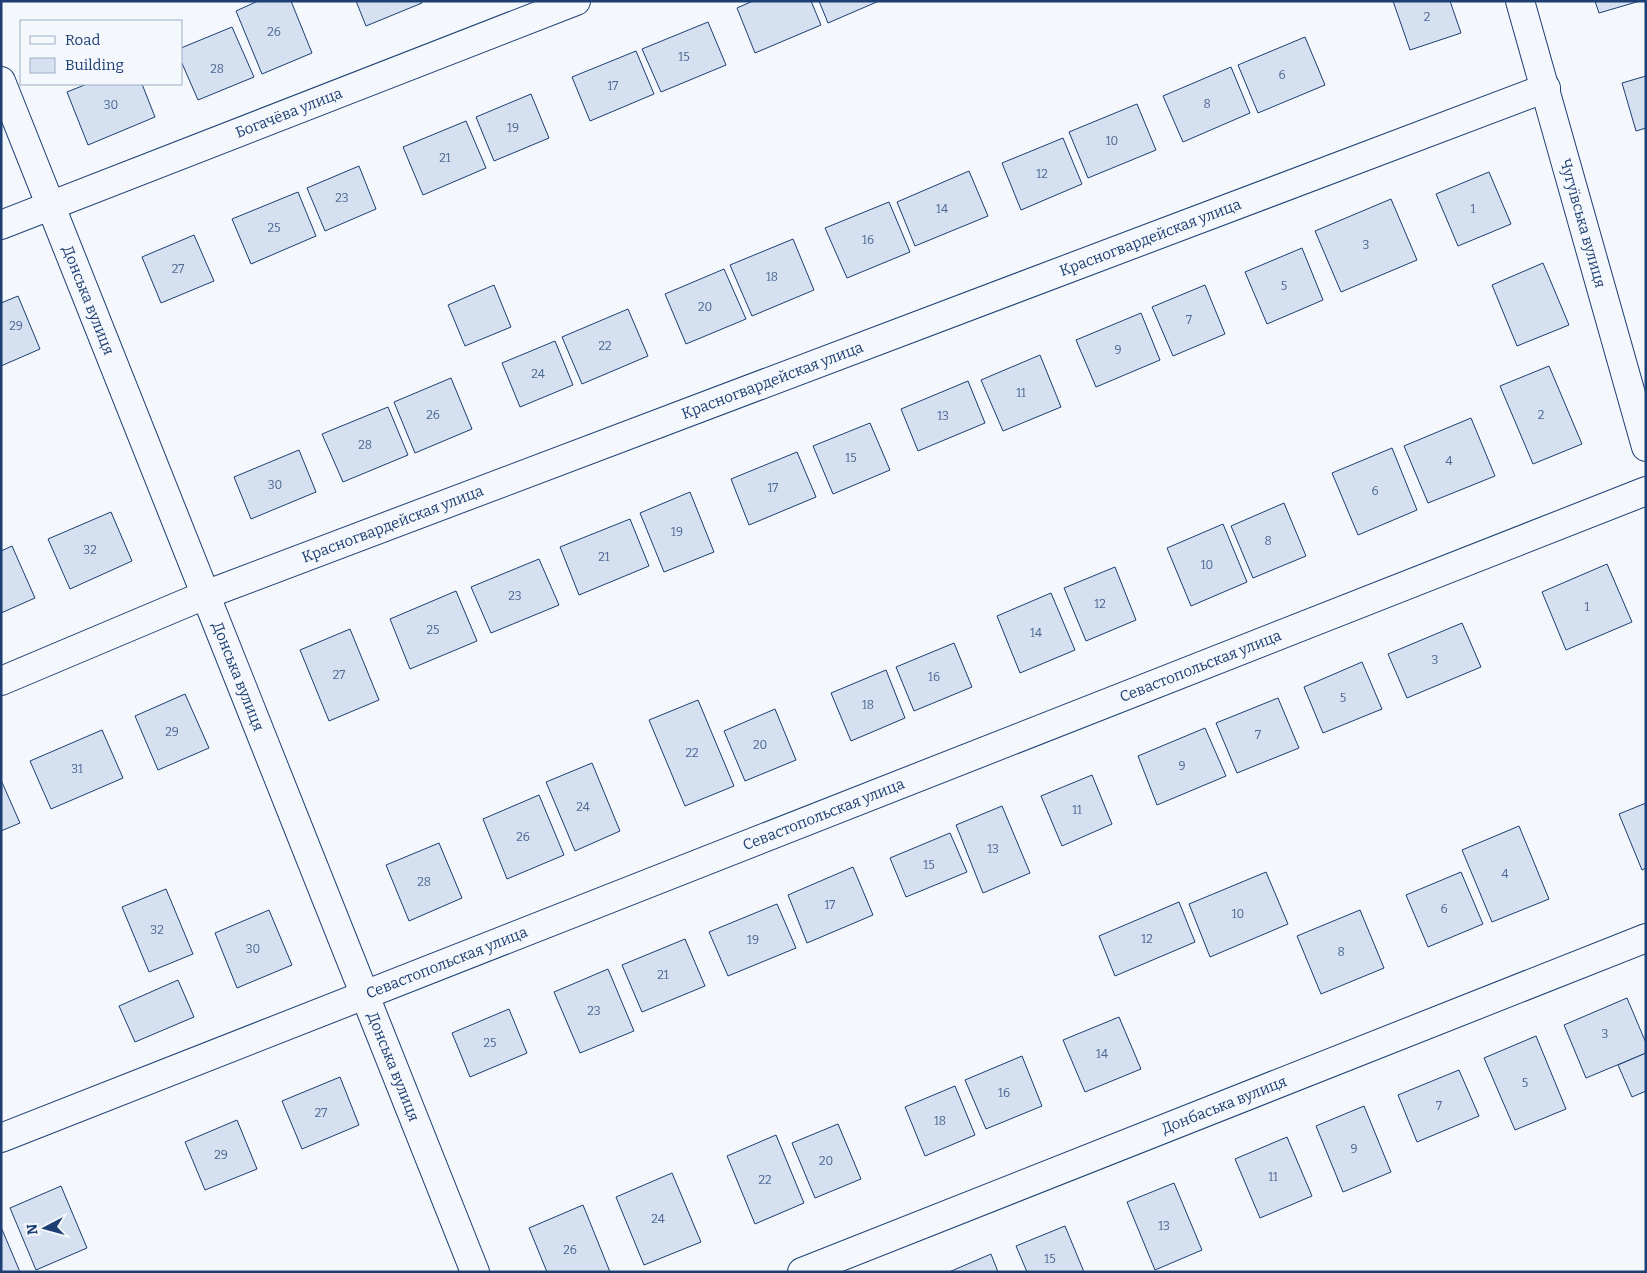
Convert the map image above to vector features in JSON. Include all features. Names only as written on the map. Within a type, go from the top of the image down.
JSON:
[{"type":"street","name":"Богачёва улица","points":[[1,225],[576,1]]},
{"type":"street","name":"Чугуївська вулиця","points":[[1520,1],[1646,446]]},
{"type":"street","name":"Донська вулиця","points":[[1,81],[475,1272]]},
{"type":"street","name":"Красногвардейская улица","points":[[1,681],[205,595],[1546,88]]},
{"type":"street","name":"Севастопольская улица","points":[[1,1138],[1646,491]]},
{"type":"street","name":"Донбаська вулиця","points":[[802,1272],[1646,938]]},
{"type":"building","points":[[258,1],[291,1],[312,53],[262,74],[236,11]]},
{"type":"building","points":[[356,1],[421,1],[422,3],[366,26]]},
{"type":"building","points":[[753,1],[811,1],[821,25],[755,53],[737,8]]},
{"type":"building","points":[[819,1],[879,1],[828,23]]},
{"type":"building","points":[[1393,1],[1450,1],[1461,33],[1410,50]]},
{"type":"building","points":[[1595,1],[1640,1],[1599,13]]},
{"type":"building","points":[[708,22],[726,65],[661,92],[642,49]]},
{"type":"building","points":[[232,27],[254,77],[198,100],[182,63],[182,48]]},
{"type":"building","points":[[1305,37],[1325,85],[1258,113],[1238,65]]},
{"type":"building","points":[[636,51],[654,94],[590,121],[572,77]]},
{"type":"building","points":[[1231,67],[1250,113],[1183,142],[1163,96]]},
{"type":"building","points":[[1646,76],[1646,128],[1636,131],[1622,83]]},
{"type":"building","points":[[84,85],[142,85],[155,117],[88,145],[67,92]]},
{"type":"building","points":[[531,94],[549,138],[494,161],[476,117]]},
{"type":"building","points":[[1137,104],[1156,150],[1088,178],[1069,132]]},
{"type":"building","points":[[466,121],[486,168],[423,195],[403,147]]},
{"type":"building","points":[[1063,138],[1082,184],[1021,210],[1002,163]]},
{"type":"building","points":[[359,166],[376,209],[325,231],[307,188]]},
{"type":"building","points":[[969,171],[988,216],[915,246],[897,202]]},
{"type":"building","points":[[1489,172],[1511,224],[1458,246],[1436,194]]},
{"type":"building","points":[[298,192],[316,236],[251,264],[232,219]]},
{"type":"building","points":[[1391,199],[1417,260],[1341,292],[1315,231]]},
{"type":"building","points":[[889,202],[910,252],[847,278],[825,228]]},
{"type":"building","points":[[194,235],[214,281],[161,303],[142,257]]},
{"type":"building","points":[[793,239],[814,290],[752,316],[730,265]]},
{"type":"building","points":[[1302,248],[1323,300],[1267,324],[1245,272]]},
{"type":"building","points":[[1543,263],[1569,325],[1517,346],[1492,285]]},
{"type":"building","points":[[724,269],[746,319],[686,344],[665,294]]},
{"type":"building","points":[[494,285],[511,327],[465,346],[448,305]]},
{"type":"building","points":[[1205,285],[1225,334],[1173,356],[1152,307]]},
{"type":"building","points":[[18,296],[40,349],[1,366],[1,303]]},
{"type":"building","points":[[628,309],[648,356],[582,384],[562,337]]},
{"type":"building","points":[[1141,313],[1160,360],[1096,387],[1076,340]]},
{"type":"building","points":[[555,341],[573,385],[520,407],[502,363]]},
{"type":"building","points":[[1040,355],[1061,407],[1003,431],[981,380]]},
{"type":"building","points":[[1549,366],[1582,444],[1533,464],[1500,386]]},
{"type":"building","points":[[451,378],[472,429],[415,453],[394,402]]},
{"type":"building","points":[[968,381],[985,423],[918,451],[901,409]]},
{"type":"building","points":[[388,407],[408,455],[343,482],[322,434]]},
{"type":"building","points":[[1471,418],[1495,476],[1428,503],[1404,446]]},
{"type":"building","points":[[870,423],[890,470],[833,494],[813,446]]},
{"type":"building","points":[[1392,448],[1417,510],[1358,535],[1332,473]]},
{"type":"building","points":[[299,450],[316,492],[251,519],[234,477]]},
{"type":"building","points":[[797,452],[816,497],[749,525],[731,479]]},
{"type":"building","points":[[690,492],[714,552],[664,572],[640,513]]},
{"type":"building","points":[[1284,503],[1306,556],[1253,578],[1231,526]]},
{"type":"building","points":[[111,512],[132,561],[70,589],[48,539]]},
{"type":"building","points":[[630,519],[649,566],[579,595],[560,547]]},
{"type":"building","points":[[1223,524],[1247,582],[1191,606],[1167,548]]},
{"type":"building","points":[[12,546],[35,598],[1,613],[1,551]]},
{"type":"building","points":[[539,559],[559,605],[491,633],[471,587]]},
{"type":"building","points":[[1607,564],[1632,622],[1566,650],[1542,592]]},
{"type":"building","points":[[1115,567],[1136,620],[1086,641],[1064,588]]},
{"type":"building","points":[[456,591],[477,641],[410,669],[390,619]]},
{"type":"building","points":[[1051,593],[1075,650],[1020,673],[997,616]]},
{"type":"building","points":[[1462,623],[1481,667],[1407,698],[1388,654]]},
{"type":"building","points":[[350,629],[379,700],[329,721],[300,650]]},
{"type":"building","points":[[954,643],[972,687],[914,711],[896,667]]},
{"type":"building","points":[[1362,662],[1382,709],[1323,733],[1304,687]]},
{"type":"building","points":[[886,670],[905,718],[851,741],[831,693]]},
{"type":"building","points":[[185,694],[209,748],[158,770],[135,716]]},
{"type":"building","points":[[1278,698],[1299,748],[1237,773],[1216,723]]},
{"type":"building","points":[[698,700],[734,786],[685,806],[649,720]]},
{"type":"building","points":[[775,709],[796,760],[745,781],[724,731]]},
{"type":"building","points":[[1205,728],[1226,776],[1157,805],[1138,756]]},
{"type":"building","points":[[102,730],[123,778],[51,809],[30,761]]},
{"type":"building","points":[[592,763],[620,831],[575,851],[546,782]]},
{"type":"building","points":[[1092,775],[1112,824],[1062,846],[1041,796]]},
{"type":"building","points":[[1,780],[20,823],[1,831]]},
{"type":"building","points":[[539,795],[564,855],[507,879],[483,819]]},
{"type":"building","points":[[1646,803],[1646,868],[1642,870],[1619,814]]},
{"type":"building","points":[[1002,806],[1030,873],[983,893],[956,825]]},
{"type":"building","points":[[1519,826],[1549,899],[1492,922],[1462,850]]},
{"type":"building","points":[[950,833],[967,872],[906,897],[890,858]]},
{"type":"building","points":[[439,843],[462,898],[409,921],[386,865]]},
{"type":"building","points":[[853,867],[873,915],[807,943],[788,895]]},
{"type":"building","points":[[1266,872],[1288,924],[1210,957],[1189,904]]},
{"type":"building","points":[[1461,872],[1483,924],[1428,947],[1406,895]]},
{"type":"building","points":[[166,889],[193,954],[149,972],[122,907]]},
{"type":"building","points":[[1179,902],[1195,942],[1115,976],[1099,936]]},
{"type":"building","points":[[777,904],[796,948],[728,976],[709,932]]},
{"type":"building","points":[[269,910],[292,965],[237,988],[215,933]]},
{"type":"building","points":[[1360,910],[1384,968],[1321,994],[1297,936]]},
{"type":"building","points":[[685,939],[705,986],[642,1012],[622,965]]},
{"type":"building","points":[[608,969],[634,1031],[580,1053],[554,992]]},
{"type":"building","points":[[178,980],[194,1017],[135,1042],[119,1006]]},
{"type":"building","points":[[1627,998],[1646,1043],[1646,1053],[1586,1078],[1564,1025]]},
{"type":"building","points":[[509,1009],[527,1053],[470,1077],[452,1033]]},
{"type":"building","points":[[1119,1017],[1141,1069],[1085,1092],[1063,1040]]},
{"type":"building","points":[[1536,1036],[1566,1109],[1515,1130],[1484,1058]]},
{"type":"building","points":[[1646,1053],[1646,1091],[1632,1097],[1618,1065]]},
{"type":"building","points":[[1022,1056],[1042,1106],[986,1129],[965,1080]]},
{"type":"building","points":[[1459,1070],[1479,1116],[1417,1142],[1398,1095]]},
{"type":"building","points":[[340,1077],[359,1125],[302,1149],[282,1101]]},
{"type":"building","points":[[955,1086],[975,1135],[925,1156],[905,1107]]},
{"type":"building","points":[[1364,1106],[1391,1172],[1343,1192],[1316,1126]]},
{"type":"building","points":[[237,1120],[257,1169],[205,1190],[185,1142]]},
{"type":"building","points":[[838,1124],[861,1179],[815,1198],[792,1143]]},
{"type":"building","points":[[776,1135],[804,1203],[755,1224],[727,1156]]},
{"type":"building","points":[[1287,1137],[1312,1196],[1260,1218],[1235,1159]]},
{"type":"building","points":[[672,1173],[701,1242],[644,1265],[616,1197]]},
{"type":"building","points":[[1174,1183],[1202,1250],[1155,1270],[1127,1202]]},
{"type":"building","points":[[61,1186],[87,1248],[36,1270],[10,1208]]},
{"type":"building","points":[[583,1205],[610,1272],[547,1272],[529,1228]]},
{"type":"building","points":[[1065,1226],[1084,1272],[1027,1272],[1016,1246]]},
{"type":"building","points":[[1,1227],[20,1272],[1,1272]]},
{"type":"building","points":[[991,1254],[998,1272],[949,1272]]}]
